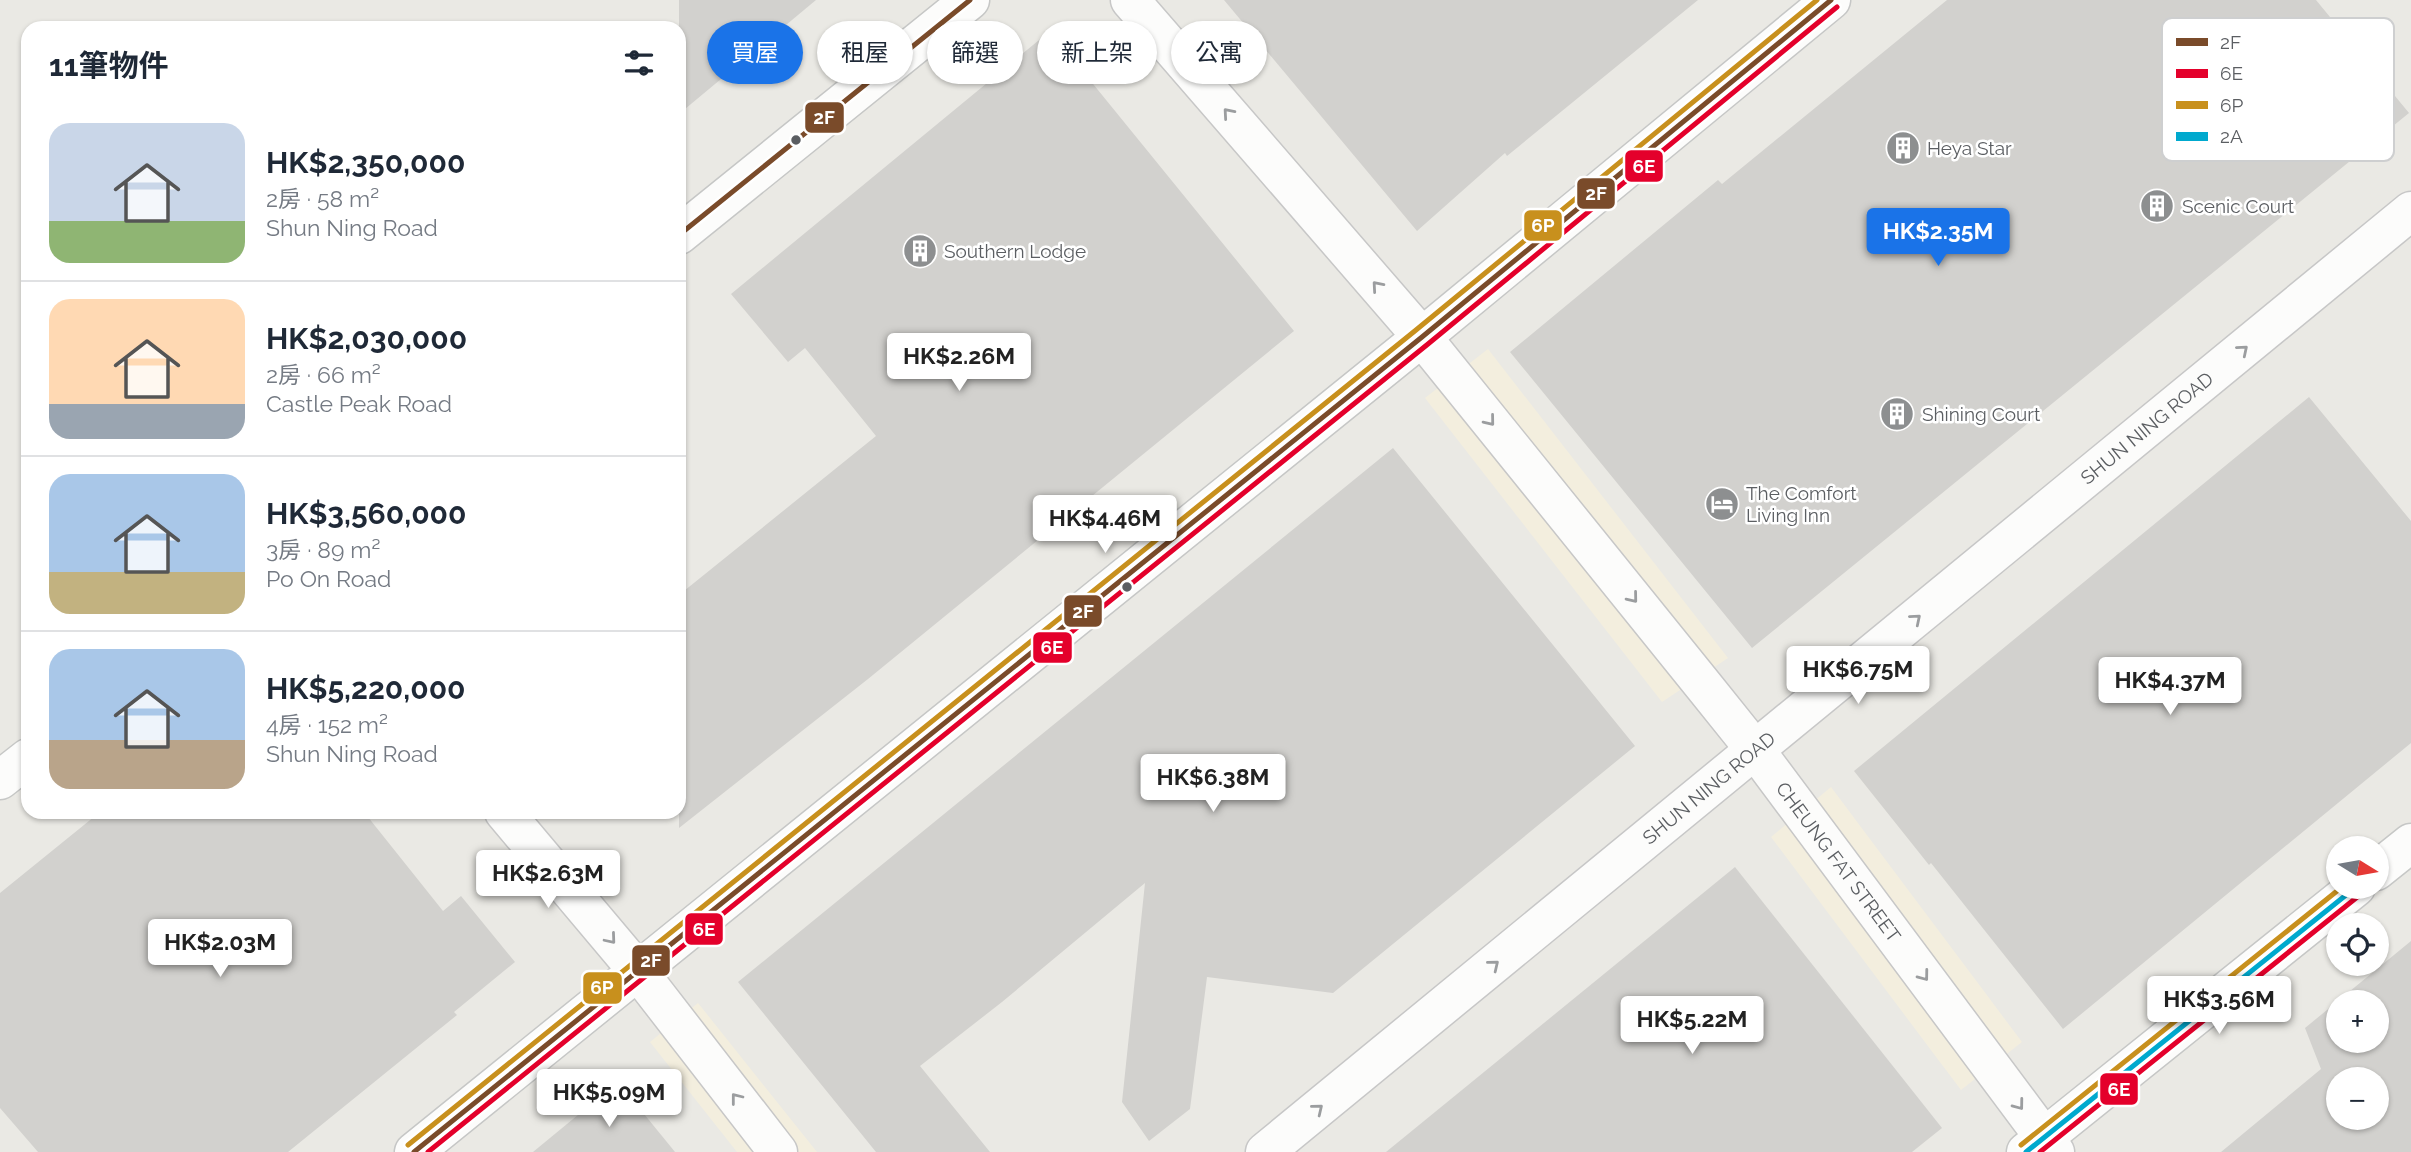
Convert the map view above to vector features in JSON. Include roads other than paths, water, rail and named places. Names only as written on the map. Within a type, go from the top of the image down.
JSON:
[{"type":"street","points":[[686,229],[970,0]]},
{"type":"street","name":"CHEUNG FAT STREET","points":[[1130,0],[1422,337],[1756,751],[2042,1147]]},
{"type":"street","points":[[414,1152],[1422,337],[1831,0]]},
{"type":"street","name":"SHUN NING ROAD","points":[[1265,1152],[2411,211]]},
{"type":"street","points":[[0,780],[21,764]]},
{"type":"street","points":[[510,819],[637,970],[778,1152]]},
{"type":"street","points":[[2389,861],[2411,844]]},
{"type":"street","points":[[2042,1147],[2340,900]]},
{"type":"place","name":"Heya Star","points":[[1903,148]]},
{"type":"place","name":"Scenic Court","points":[[2157,206]]},
{"type":"place","name":"Southern Lodge","points":[[920,251]]},
{"type":"place","name":"Shining Court","points":[[1897,414]]},
{"type":"place","name":"The Comfort Living Inn","points":[[1722,504]]}]
